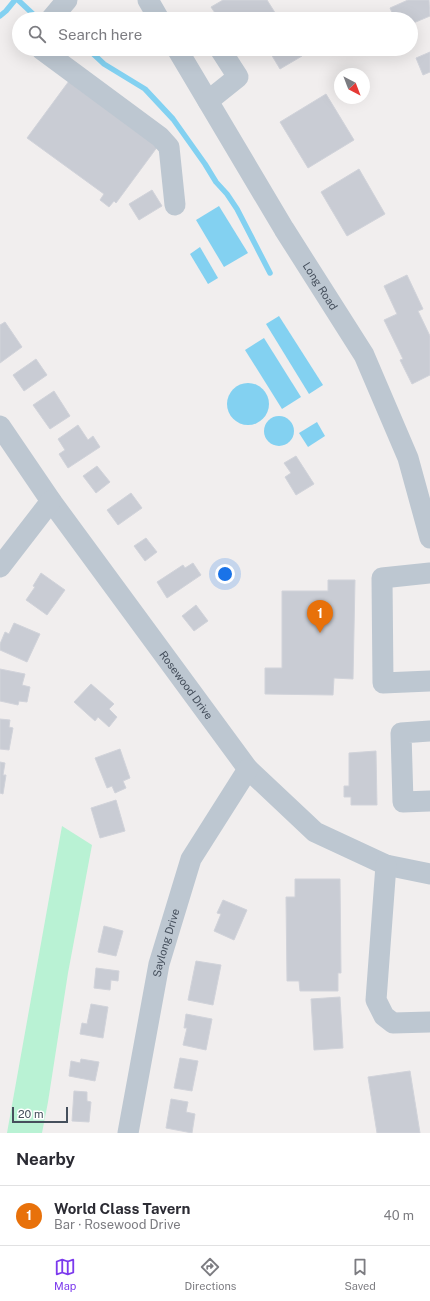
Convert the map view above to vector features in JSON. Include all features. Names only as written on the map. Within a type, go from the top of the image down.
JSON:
[{"type":"street","points":[[56,12],[67,0]]},
{"type":"street","points":[[148,0],[155,12]]},
{"type":"street","points":[[50,56],[160,137],[169,147],[175,205]]},
{"type":"street","name":"Long Road","points":[[181,56],[284,229],[364,355],[408,458],[430,538]]},
{"type":"street","points":[[208,101],[238,77],[224,56]]},
{"type":"street","name":"Rosewood Drive","points":[[0,426],[51,501],[248,769],[314,832],[386,865],[430,874]]},
{"type":"street","points":[[0,567],[51,501]]},
{"type":"street","points":[[423,681],[383,683],[382,578],[430,573]]},
{"type":"street","points":[[430,732],[401,733],[403,802],[430,801]]},
{"type":"street","name":"Saylong Drive","points":[[128,1133],[159,964],[191,859],[248,769]]},
{"type":"street","points":[[386,865],[376,1000],[384,1016],[393,1023],[430,1022]]},
{"type":"green space","points":[[62,826],[92,845],[68,973],[48,1102],[42,1133],[7,1133]]},
{"type":"water","points":[[219,206],[248,253],[224,267],[196,220]]},
{"type":"water","points":[[200,247],[218,278],[208,284],[190,254]]},
{"type":"water","points":[[279,316],[323,385],[309,394],[266,324]]},
{"type":"water","points":[[264,338],[301,397],[282,409],[245,350]]},
{"type":"water","points":[[248,383],[263,389],[269,404],[263,419],[248,425],[233,419],[227,404],[233,389]]},
{"type":"water","points":[[279,416],[290,420],[294,431],[290,442],[279,446],[268,442],[264,431],[268,420]]},
{"type":"water","points":[[317,422],[325,436],[308,447],[299,433]]},
{"type":"building","points":[[223,0],[267,0],[275,12],[214,12],[211,7]]},
{"type":"building","points":[[408,0],[429,0],[430,16],[418,21],[418,12],[392,12],[390,8]]},
{"type":"building","points":[[430,52],[430,72],[423,75],[416,58]]},
{"type":"building","points":[[272,56],[302,56],[280,69]]},
{"type":"building","points":[[69,81],[158,146],[116,203],[114,201],[109,207],[100,200],[104,194],[27,138]]},
{"type":"building","points":[[326,94],[354,140],[308,168],[280,122]]},
{"type":"building","points":[[359,169],[385,214],[347,236],[321,192]]},
{"type":"building","points":[[152,190],[162,206],[139,220],[129,204]]},
{"type":"building","points":[[407,275],[423,309],[418,311],[430,336],[430,375],[412,384],[400,360],[403,359],[384,320],[397,314],[384,286]]},
{"type":"building","points":[[5,322],[22,347],[0,363],[0,325]]},
{"type":"building","points":[[36,359],[47,375],[24,391],[13,375]]},
{"type":"building","points":[[54,391],[70,416],[50,429],[33,405]]},
{"type":"building","points":[[78,425],[88,440],[93,436],[100,447],[68,468],[59,454],[65,450],[58,439]]},
{"type":"building","points":[[296,456],[314,484],[296,495],[285,477],[291,473],[284,463]]},
{"type":"building","points":[[97,466],[110,482],[96,493],[83,476]]},
{"type":"building","points":[[131,493],[142,508],[118,525],[107,510]]},
{"type":"building","points":[[146,538],[157,552],[145,561],[134,546]]},
{"type":"building","points":[[193,563],[201,575],[167,598],[157,582],[183,565],[185,568]]},
{"type":"building","points":[[41,573],[65,590],[47,615],[26,600],[35,587],[33,586]]},
{"type":"building","points":[[328,580],[355,580],[353,679],[334,678],[333,695],[265,694],[265,668],[282,668],[282,591],[328,591]]},
{"type":"building","points":[[196,605],[208,621],[194,631],[182,616]]},
{"type":"building","points":[[14,623],[40,634],[27,662],[0,650],[0,644],[5,632],[9,634]]},
{"type":"building","points":[[0,669],[25,674],[22,685],[30,687],[27,702],[19,701],[18,705],[0,701]]},
{"type":"building","points":[[91,684],[114,704],[109,709],[117,717],[109,727],[98,717],[95,721],[74,702]]},
{"type":"building","points":[[0,719],[10,720],[9,727],[13,728],[9,750],[0,749]]},
{"type":"building","points":[[120,749],[130,778],[123,781],[126,788],[115,793],[112,786],[107,788],[95,758]]},
{"type":"building","points":[[376,751],[377,805],[351,805],[351,797],[344,797],[344,786],[349,786],[349,753]]},
{"type":"building","points":[[0,762],[5,763],[3,775],[6,775],[3,794],[0,793]]},
{"type":"building","points":[[116,800],[125,831],[100,838],[91,808]]},
{"type":"building","points":[[295,879],[340,879],[341,973],[338,973],[338,991],[300,991],[299,981],[287,981],[286,897],[295,897]]},
{"type":"building","points":[[223,900],[247,910],[234,940],[214,931],[221,914],[217,913]]},
{"type":"building","points":[[104,926],[123,931],[116,956],[98,952]]},
{"type":"building","points":[[196,961],[221,965],[213,1005],[188,1000]]},
{"type":"building","points":[[96,968],[119,971],[118,981],[111,980],[110,990],[94,988]]},
{"type":"building","points":[[340,997],[343,1048],[314,1050],[311,999]]},
{"type":"building","points":[[91,1004],[108,1007],[103,1038],[80,1034],[82,1023],[87,1024]]},
{"type":"building","points":[[186,1014],[212,1019],[206,1050],[183,1045],[187,1028],[184,1028]]},
{"type":"building","points":[[180,1058],[198,1061],[192,1091],[174,1088]]},
{"type":"building","points":[[81,1059],[99,1062],[95,1081],[69,1076],[71,1061],[80,1063]]},
{"type":"building","points":[[410,1071],[420,1133],[377,1133],[368,1077]]},
{"type":"building","points":[[74,1091],[87,1092],[87,1101],[91,1102],[89,1122],[72,1121]]},
{"type":"building","points":[[171,1099],[188,1102],[186,1112],[195,1114],[192,1133],[166,1128]]},
{"type":"waterway","points":[[0,16],[15,0]]},
{"type":"waterway","points":[[18,0],[31,12]]},
{"type":"waterway","points":[[95,56],[104,64],[145,89],[173,119],[216,182],[227,194],[237,209],[270,273]]},
{"type":"place","name":"World Class Tavern","points":[[320,633]]}]
